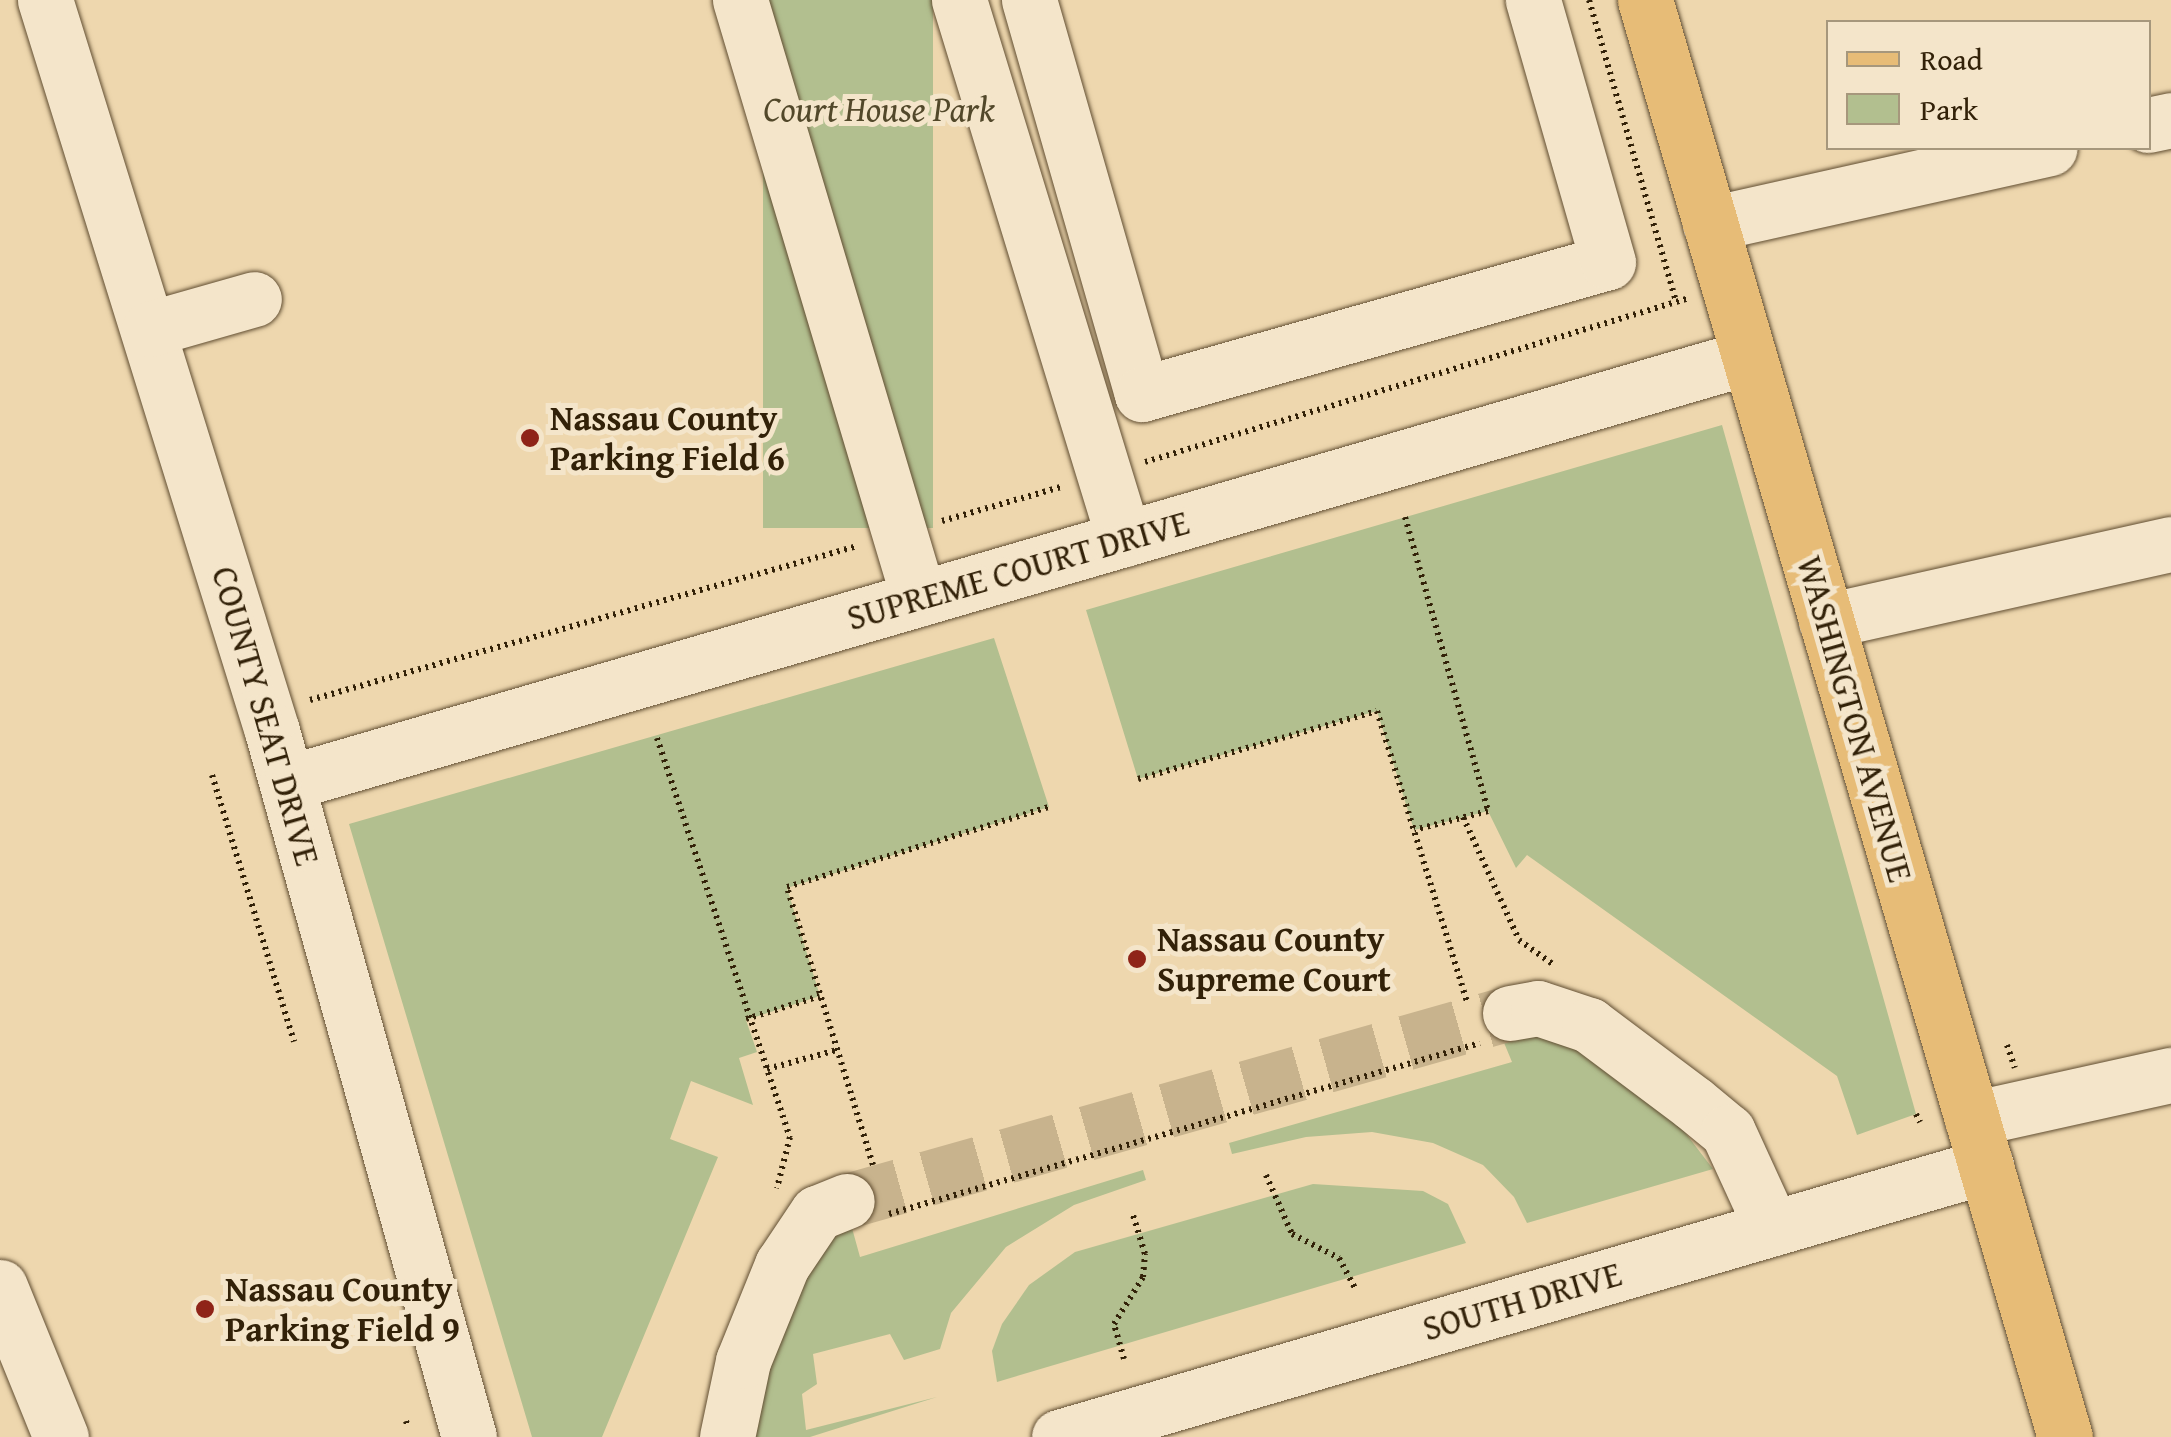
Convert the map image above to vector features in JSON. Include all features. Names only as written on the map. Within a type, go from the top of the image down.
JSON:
[{"type":"main road","name":"WASHINGTON AVENUE","points":[[1645,0],[1826,621],[1948,1130],[2065,1437]]},
{"type":"street","name":"COUNTY SEAT DRIVE","points":[[45,0],[287,783],[469,1437]]},
{"type":"street","points":[[740,0],[920,599]]},
{"type":"street","points":[[958,0],[1124,539]]},
{"type":"street","points":[[976,54],[1034,18],[1142,394],[1608,262],[1532,0]]},
{"type":"street","points":[[1000,138],[1064,122]]},
{"type":"street","points":[[1710,224],[2041,150]]},
{"type":"street","points":[[150,330],[254,299]]},
{"type":"street","name":"SUPREME COURT DRIVE","points":[[287,783],[1749,357]]},
{"type":"street","points":[[1826,621],[2171,544]]},
{"type":"street","points":[[1485,1016],[1538,1008],[1590,1026],[1728,1132],[1772,1228]]},
{"type":"street","name":"SOUTH DRIVE","points":[[1059,1437],[1772,1228],[1948,1130],[2171,1075]]},
{"type":"street","points":[[727,1437],[743,1362],[782,1266],[817,1213],[869,1192]]},
{"type":"street","points":[[0,1288],[60,1437]]},
{"type":"path","points":[[1589,0],[1676,302]]},
{"type":"path","points":[[310,700],[1104,474]]},
{"type":"path","points":[[1405,517],[1488,811],[1414,830]]},
{"type":"path","points":[[1048,807],[787,888],[837,1050],[869,1192],[889,1214],[1480,1045],[1485,1016],[1414,830],[1377,711],[1138,779]]},
{"type":"path","points":[[658,738],[758,1052]]},
{"type":"path","points":[[212,775],[294,1042]]},
{"type":"path","points":[[746,1020],[820,996]]},
{"type":"path","points":[[2007,1045],[2016,1069]]},
{"type":"path","points":[[766,1069],[837,1050]]},
{"type":"path","points":[[1266,1175],[1292,1234],[1339,1258],[1356,1290]]},
{"type":"path","points":[[1124,1359],[1114,1324],[1143,1277],[1145,1254],[1132,1215]]},
{"type":"green space","name":"Court House Park","points":[[763,0],[933,0],[933,528],[763,528]]},
{"type":"green space","points":[[1722,425],[1916,1114],[1857,1135],[1837,1076],[1527,855],[1516,868],[1488,811],[1414,830],[1377,711],[1138,779],[1086,610]]},
{"type":"green space","points":[[994,638],[1049,807],[787,888],[820,996],[746,1020],[757,1052],[739,1058],[753,1105],[691,1081],[670,1139],[718,1157],[602,1437],[532,1437],[349,824]]},
{"type":"green space","points":[[1545,1028],[1674,1118],[1713,1169],[1527,1223],[1514,1197],[1483,1165],[1433,1143],[1372,1132],[1306,1137],[1232,1154],[1229,1143],[1512,1062],[1500,1033]]},
{"type":"green space","points":[[1143,1170],[1146,1180],[1074,1205],[1006,1247],[951,1313],[940,1349],[904,1360],[890,1334],[813,1354],[817,1384],[802,1394],[806,1430],[937,1397],[810,1437],[748,1437],[759,1384],[819,1244],[852,1228],[860,1257]]},
{"type":"green space","points":[[1313,1184],[1423,1191],[1448,1204],[1466,1243],[997,1382],[992,1351],[1002,1324],[1029,1285],[1075,1252]]},
{"type":"tunnel","points":[[847,1201],[1510,1013]]},
{"type":"place","name":"Nassau County Parking Field 6","points":[[530,438]]},
{"type":"place","name":"Nassau County Supreme Court","points":[[1137,959]]},
{"type":"place","name":"Nassau County Parking Field 9","points":[[205,1309]]}]
